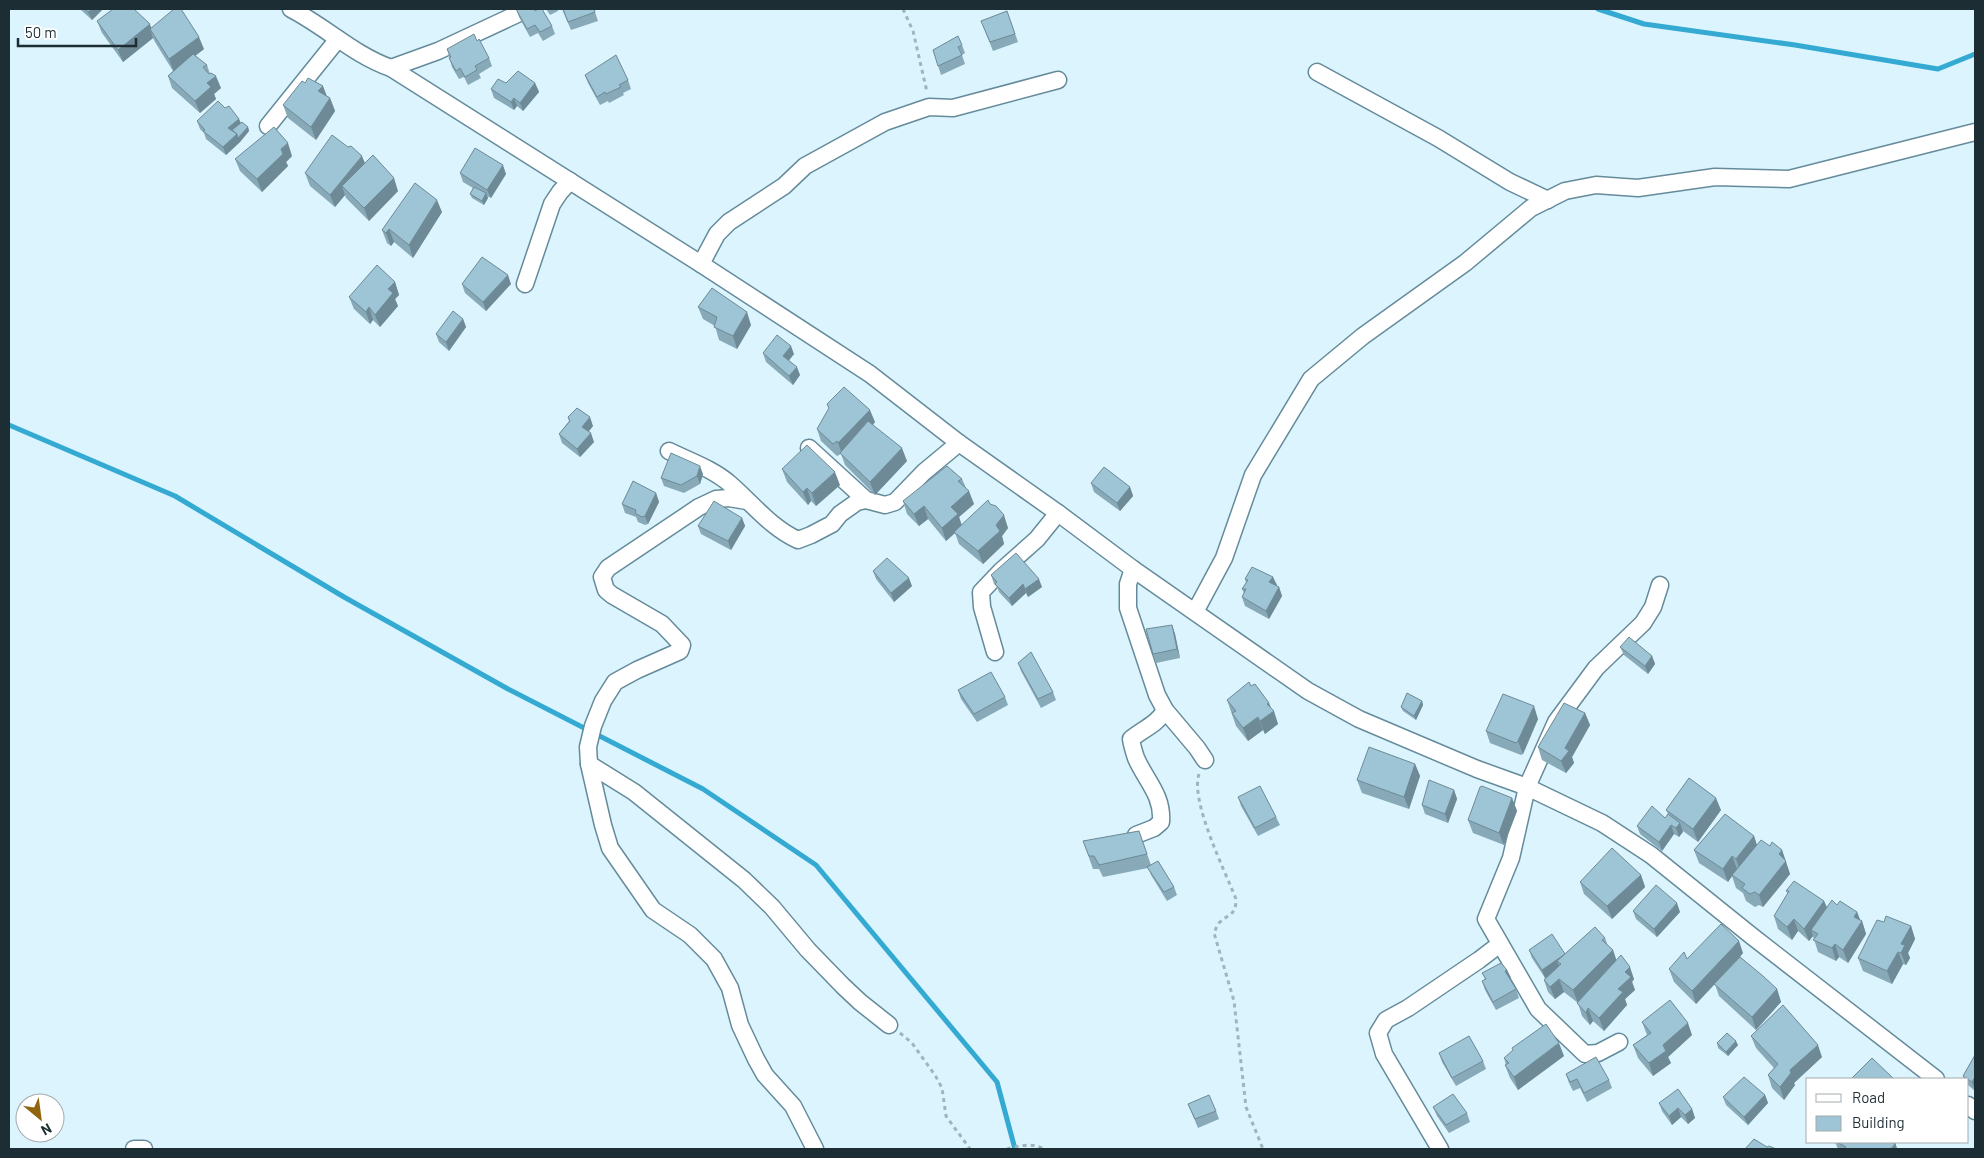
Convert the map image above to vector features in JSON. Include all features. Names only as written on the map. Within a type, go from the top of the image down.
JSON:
[{"type":"street","points":[[291,9],[316,15],[338,39],[372,61],[391,68],[701,264],[870,374],[959,443],[1133,569],[1308,691],[1359,720],[1477,769],[1527,787],[1602,823],[1651,855],[1935,1078]]},
{"type":"street","points":[[391,68],[447,47],[528,9]]},
{"type":"street","points":[[268,126],[338,39]]},
{"type":"street","points":[[1316,72],[1438,138],[1510,182],[1548,200]]},
{"type":"street","points":[[701,264],[716,234],[729,222],[784,186],[805,166],[885,122],[929,106],[953,108],[1058,80]]},
{"type":"street","points":[[1195,612],[1224,558],[1253,475],[1311,379],[1363,336],[1465,263],[1531,208],[1565,192],[1596,185],[1638,188],[1716,177],[1789,179],[1975,132]]},
{"type":"street","points":[[525,284],[552,204],[570,181]]},
{"type":"street","points":[[668,451],[729,482],[747,501],[788,535],[798,540],[832,524],[849,506],[857,502],[866,500],[885,505],[895,502],[924,472],[959,443]]},
{"type":"street","points":[[809,448],[866,500]]},
{"type":"street","points":[[747,501],[729,498],[716,499],[699,506],[608,568],[602,577],[606,590],[662,624],[682,645],[680,651],[615,682],[603,701],[593,726],[588,747],[589,764],[610,848],[653,910],[690,935],[714,959],[730,988],[740,1025],[756,1059],[765,1075],[793,1106],[815,1149]]},
{"type":"street","points":[[995,652],[982,607],[981,592],[1001,571],[1037,539],[1058,513]]},
{"type":"street","points":[[1133,569],[1128,584],[1128,608],[1157,694],[1165,710],[1205,760]]},
{"type":"street","points":[[1618,1042],[1598,1053],[1585,1054],[1538,1008],[1486,919],[1510,858],[1527,787],[1556,722],[1596,668],[1643,623],[1653,607],[1660,585]]},
{"type":"street","points":[[1136,835],[1154,828],[1161,822],[1162,809],[1158,796],[1136,757],[1131,739],[1140,731],[1160,720],[1165,710]]},
{"type":"street","points":[[589,764],[634,792],[744,880],[772,907],[808,950],[843,986],[892,1027]]},
{"type":"street","points":[[1440,1149],[1384,1054],[1378,1033],[1386,1020],[1408,1008],[1471,966],[1500,944]]},
{"type":"street","points":[[134,1149],[144,1149]]},
{"type":"path","points":[[903,9],[913,31],[929,106]]},
{"type":"path","points":[[1205,760],[1198,777],[1198,798],[1236,899],[1236,906],[1231,916],[1219,922],[1214,933],[1234,1001],[1246,1107],[1263,1149]]},
{"type":"path","points":[[892,1027],[912,1043],[935,1075],[942,1088],[946,1116],[970,1149]]},
{"type":"path","points":[[1006,1149],[1028,1145],[1043,1149]]},
{"type":"building","points":[[113,9],[134,9],[150,24],[118,50],[97,21]]},
{"type":"building","points":[[174,9],[181,9],[199,37],[169,59],[150,29]]},
{"type":"building","points":[[516,9],[534,9],[535,11],[542,9],[552,26],[540,32],[535,25],[527,29]]},
{"type":"building","points":[[563,9],[594,9],[595,12],[568,22]]},
{"type":"building","points":[[1007,11],[1015,34],[990,42],[981,21]]},
{"type":"building","points":[[474,34],[477,41],[479,39],[489,58],[475,66],[477,70],[465,77],[460,68],[456,71],[449,58],[451,57],[447,49]]},
{"type":"building","points":[[958,36],[962,45],[958,47],[962,55],[938,66],[933,50]]},
{"type":"building","points":[[193,54],[207,65],[203,67],[209,74],[211,73],[216,76],[207,83],[211,87],[195,101],[168,76]]},
{"type":"building","points":[[616,55],[628,80],[619,85],[621,87],[606,94],[605,92],[597,97],[585,75]]},
{"type":"building","points":[[518,71],[535,83],[520,103],[514,98],[511,102],[491,89],[498,79],[506,83]]},
{"type":"building","points":[[308,78],[323,86],[318,91],[330,98],[311,127],[283,105],[302,81],[305,83]]},
{"type":"building","points":[[218,101],[225,108],[229,106],[239,119],[228,128],[237,134],[223,147],[203,131],[205,130],[197,121]]},
{"type":"building","points":[[242,122],[248,127],[238,138],[237,134],[232,130]]},
{"type":"building","points":[[274,127],[288,143],[281,149],[283,154],[257,179],[235,159]]},
{"type":"building","points":[[332,135],[348,147],[351,146],[362,156],[330,195],[305,173]]},
{"type":"building","points":[[475,148],[503,165],[487,190],[460,173]]},
{"type":"building","points":[[373,155],[394,178],[364,208],[342,186]]},
{"type":"building","points":[[415,183],[437,200],[409,245],[389,229],[386,233],[382,230]]},
{"type":"building","points":[[474,187],[486,193],[482,201],[470,194]]},
{"type":"building","points":[[482,257],[508,275],[483,302],[462,284]]},
{"type":"building","points":[[377,265],[395,282],[388,289],[393,293],[375,315],[369,307],[366,312],[349,297]]},
{"type":"building","points":[[712,288],[747,312],[733,336],[714,327],[717,317],[698,307]]},
{"type":"building","points":[[453,311],[463,319],[446,342],[436,334]]},
{"type":"building","points":[[777,335],[791,346],[783,356],[797,367],[789,376],[763,353]]},
{"type":"building","points":[[844,387],[870,410],[838,443],[837,441],[833,444],[817,429],[829,408],[827,404]]},
{"type":"building","points":[[577,408],[590,417],[582,427],[591,433],[577,449],[559,434],[570,421],[568,417]]},
{"type":"building","points":[[868,421],[902,448],[870,482],[840,453]]},
{"type":"building","points":[[807,445],[835,472],[812,493],[807,488],[803,492],[782,469]]},
{"type":"building","points":[[671,453],[700,466],[697,476],[681,485],[661,478]]},
{"type":"building","points":[[947,466],[962,479],[958,481],[969,491],[951,507],[958,514],[942,528],[924,506],[914,514],[903,501]]},
{"type":"building","points":[[1104,467],[1130,487],[1117,503],[1091,483]]},
{"type":"building","points":[[633,481],[656,493],[645,516],[642,517],[635,513],[636,510],[622,504]]},
{"type":"building","points":[[988,500],[990,504],[996,506],[1004,515],[996,525],[1000,531],[978,551],[954,532]]},
{"type":"building","points":[[714,501],[742,518],[728,541],[698,526]]},
{"type":"building","points":[[1016,553],[1039,579],[1025,589],[1023,584],[1009,598],[995,584],[997,582],[991,575]]},
{"type":"building","points":[[887,558],[909,578],[891,593],[873,571]]},
{"type":"building","points":[[1252,567],[1273,577],[1269,582],[1279,587],[1266,611],[1242,597],[1246,589],[1242,589],[1248,580],[1245,579]]},
{"type":"building","points":[[1172,625],[1177,649],[1153,654],[1146,629]]},
{"type":"building","points":[[1629,637],[1652,656],[1645,666],[1620,647]]},
{"type":"building","points":[[1031,652],[1053,692],[1038,699],[1018,663]]},
{"type":"building","points":[[991,672],[1005,697],[974,714],[958,690]]},
{"type":"building","points":[[1249,682],[1251,686],[1255,684],[1269,703],[1267,704],[1274,711],[1260,721],[1258,717],[1243,728],[1232,713],[1236,711],[1227,700]]},
{"type":"building","points":[[1407,693],[1422,701],[1414,716],[1401,707]]},
{"type":"building","points":[[1503,694],[1534,706],[1516,743],[1486,731]]},
{"type":"building","points":[[1564,703],[1585,713],[1565,748],[1569,751],[1561,761],[1538,747]]},
{"type":"building","points":[[1369,747],[1415,764],[1404,797],[1357,780]]},
{"type":"building","points":[[1689,778],[1716,798],[1693,829],[1666,810]]},
{"type":"building","points":[[1429,780],[1454,790],[1445,814],[1422,805]]},
{"type":"building","points":[[1260,786],[1276,817],[1255,828],[1238,797]]},
{"type":"building","points":[[1482,786],[1512,798],[1499,833],[1468,820]]},
{"type":"building","points":[[1652,806],[1665,818],[1668,814],[1680,823],[1676,828],[1671,825],[1659,842],[1637,826]]},
{"type":"building","points":[[1725,814],[1754,836],[1736,859],[1732,856],[1723,869],[1694,850]]},
{"type":"building","points":[[1139,831],[1147,854],[1099,865],[1094,856],[1089,856],[1083,841]]},
{"type":"building","points":[[1761,840],[1770,846],[1772,842],[1782,850],[1779,854],[1786,861],[1759,895],[1755,892],[1750,894],[1742,888],[1745,884],[1732,875]]},
{"type":"building","points":[[1612,848],[1641,875],[1607,906],[1580,882]]},
{"type":"building","points":[[1158,861],[1174,887],[1164,892],[1147,867]]},
{"type":"building","points":[[1794,881],[1824,901],[1804,929],[1794,919],[1787,927],[1774,916],[1789,891],[1786,891]]},
{"type":"building","points":[[1656,885],[1677,903],[1654,929],[1633,911]]},
{"type":"building","points":[[1832,900],[1837,905],[1840,901],[1857,912],[1854,917],[1862,921],[1843,950],[1835,944],[1832,948],[1813,940],[1818,934],[1811,930]]},
{"type":"building","points":[[1886,916],[1911,926],[1901,944],[1905,945],[1901,953],[1898,952],[1887,971],[1858,958],[1877,920],[1884,922]]},
{"type":"building","points":[[1721,924],[1739,941],[1692,991],[1669,969],[1684,952],[1687,959]]},
{"type":"building","points":[[1595,927],[1605,938],[1602,940],[1613,950],[1573,990],[1559,979],[1550,987],[1544,980],[1561,964],[1557,961]]},
{"type":"building","points":[[1552,934],[1565,954],[1542,970],[1529,950]]},
{"type":"building","points":[[1621,955],[1630,967],[1625,972],[1631,977],[1618,989],[1623,992],[1599,1018],[1588,1008],[1586,1013],[1577,1003]]},
{"type":"building","points":[[1740,957],[1777,989],[1752,1017],[1714,984]]},
{"type":"building","points":[[1501,963],[1507,970],[1505,971],[1516,989],[1493,1002],[1482,981],[1486,979],[1482,973]]},
{"type":"building","points":[[1670,1000],[1688,1023],[1663,1045],[1666,1051],[1649,1063],[1633,1045],[1651,1033],[1642,1022]]},
{"type":"building","points":[[1783,1005],[1818,1045],[1790,1070],[1791,1073],[1780,1087],[1768,1075],[1778,1064],[1751,1036]]},
{"type":"building","points":[[1546,1024],[1559,1043],[1514,1077],[1505,1065],[1509,1063],[1504,1058],[1513,1050],[1512,1048]]},
{"type":"building","points":[[1727,1033],[1736,1041],[1726,1052],[1717,1043]]},
{"type":"building","points":[[1469,1036],[1483,1061],[1452,1078],[1439,1053]]},
{"type":"building","points":[[1975,1055],[1975,1077],[1972,1082],[1969,1078],[1963,1076]]},
{"type":"building","points":[[1596,1057],[1609,1080],[1584,1093],[1577,1079],[1570,1082],[1566,1074]]},
{"type":"building","points":[[1872,1058],[1893,1078],[1852,1078]]},
{"type":"building","points":[[1744,1077],[1765,1095],[1744,1117],[1723,1097]]},
{"type":"building","points":[[1678,1089],[1692,1109],[1685,1115],[1678,1108],[1669,1116],[1659,1103]]},
{"type":"building","points":[[1453,1094],[1467,1113],[1446,1125],[1433,1107]]},
{"type":"building","points":[[1209,1095],[1216,1111],[1195,1119],[1188,1104]]},
{"type":"building","points":[[1754,1139],[1767,1147],[1776,1149],[1745,1149]]},
{"type":"building","points":[[1839,1143],[1895,1144],[1891,1149],[1844,1149],[1846,1147]]},
{"type":"waterway","points":[[1598,9],[1644,24],[1795,45],[1938,69],[1975,54]]},
{"type":"waterway","points":[[9,425],[175,496],[344,597],[508,689],[703,789],[816,865],[997,1082],[1015,1149]]}]
